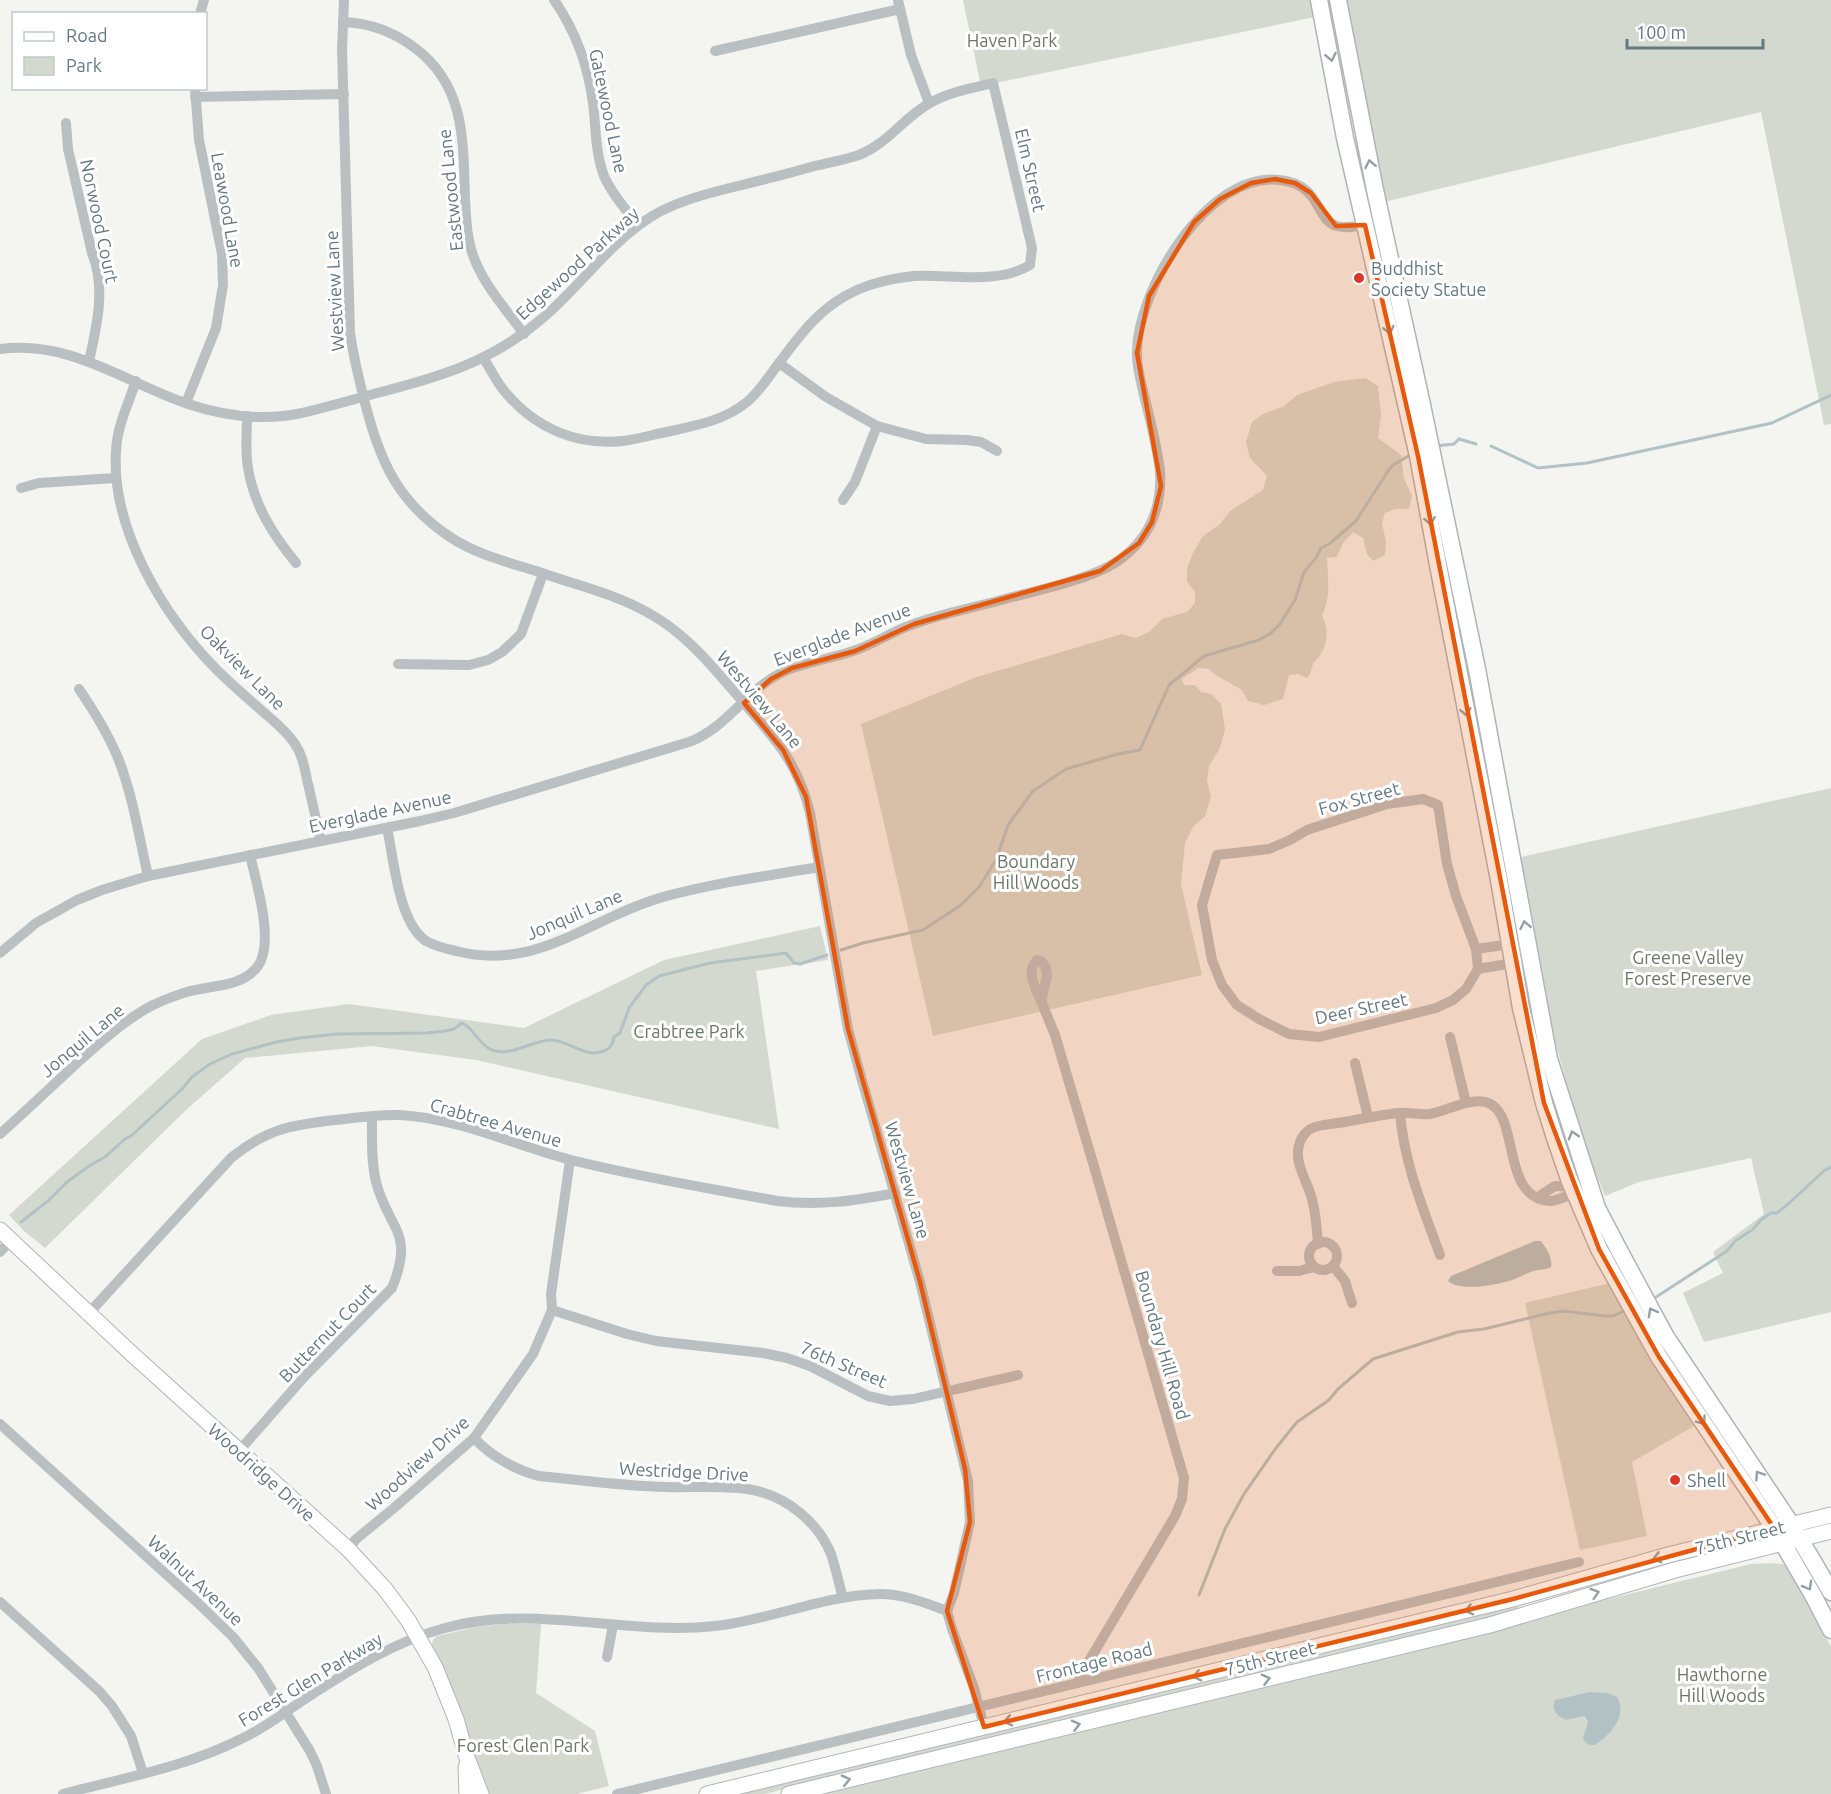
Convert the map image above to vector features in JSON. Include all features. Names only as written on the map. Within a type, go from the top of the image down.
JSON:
[{"type":"main road","points":[[1319,0],[1345,138],[1418,456],[1521,1008],[1544,1103],[1573,1187],[1599,1249],[1659,1357],[1774,1528],[1831,1629]]},
{"type":"main road","points":[[1338,0],[1382,221],[1475,658],[1549,1059],[1598,1208],[1666,1337],[1801,1539],[1831,1592]]},
{"type":"main road","name":"Woodridge Drive","points":[[3,1241],[89,1313],[349,1550],[385,1589],[435,1666],[452,1706],[466,1755],[481,1794]]},
{"type":"main road","name":"75th Street","points":[[706,1794],[1513,1599],[1668,1555],[1831,1515]]},
{"type":"main road","name":"75th Street","points":[[789,1794],[1490,1625],[1665,1573],[1831,1531]]},
{"type":"main road","name":"Woodridge Drive","points":[[466,1755],[467,1794]]},
{"type":"street","name":"Westview Lane","points":[[344,0],[350,332],[363,397],[384,464],[402,493],[450,538],[474,550],[615,598],[653,615],[696,649],[744,703],[783,750],[800,781],[810,813],[848,1029],[920,1282],[967,1475],[970,1522],[954,1593],[947,1611]]},
{"type":"street","name":"Gatewood Lane","points":[[554,0],[573,34],[587,73],[593,103],[597,151],[604,175],[612,191],[638,225]]},
{"type":"street","points":[[715,51],[899,4],[911,55],[929,103]]},
{"type":"street","name":"Eastwood Lane","points":[[343,22],[370,26],[397,36],[420,52],[445,81],[456,107],[463,136],[466,221],[470,248],[486,280],[524,334]]},
{"type":"street","name":"Edgewood Parkway","points":[[0,350],[16,347],[70,355],[186,403],[214,412],[247,416],[286,416],[435,378],[484,359],[524,334],[554,308],[638,225],[665,209],[687,200],[860,154],[884,141],[929,103],[993,83]]},
{"type":"street","name":"Elm Street","points":[[779,363],[814,317],[829,305],[858,289],[897,278],[915,276],[984,276],[1014,273],[1030,265],[1032,249],[993,83]]},
{"type":"street","points":[[195,93],[344,94]]},
{"type":"street","name":"Leawood Lane","points":[[186,403],[216,328],[223,285],[222,254],[202,158],[195,93]]},
{"type":"street","name":"Norwood Court","points":[[66,123],[68,149],[96,262],[98,281],[98,317],[89,361]]},
{"type":"street","name":"Everglade Avenue","points":[[0,953],[36,923],[55,911],[102,890],[148,876],[454,813],[689,742],[715,729],[771,679],[792,668],[855,651],[914,624],[1100,571],[1121,559],[1147,533],[1158,506],[1161,486],[1159,460],[1138,370],[1137,353],[1149,296],[1158,277],[1194,222],[1206,210],[1237,190],[1251,183],[1275,179],[1295,183],[1305,188],[1316,201],[1324,217],[1335,226],[1365,225],[1382,221]]},
{"type":"street","points":[[484,359],[505,392],[535,421],[571,437],[606,442],[706,423],[725,416],[751,399],[779,363],[826,396],[877,426],[927,439],[981,442],[997,450]]},
{"type":"street","name":"Oakview Lane","points":[[136,381],[118,435],[115,478],[119,502],[130,537],[154,586],[193,644],[297,746],[303,762],[321,841]]},
{"type":"street","points":[[247,416],[248,466],[255,497],[273,533],[296,563]]},
{"type":"street","points":[[843,500],[855,482],[877,426]]},
{"type":"street","points":[[21,488],[39,483],[115,478]]},
{"type":"street","points":[[398,664],[469,665],[488,660],[502,652],[521,634],[543,574]]},
{"type":"street","points":[[79,689],[101,723],[121,767],[129,791],[148,876]]},
{"type":"street","name":"Fox Street","points":[[1217,855],[1269,849],[1306,830],[1387,804],[1423,800],[1438,805],[1447,864],[1456,896],[1476,949]]},
{"type":"street","name":"Jonquil Lane","points":[[387,828],[402,904],[413,927],[426,941],[477,955],[506,955],[537,950],[568,938],[609,917],[660,898],[696,889],[819,867]]},
{"type":"street","name":"Jonquil Lane","points":[[0,1134],[100,1042],[133,1017],[173,996],[242,979],[258,965],[264,949],[266,934],[250,855]]},
{"type":"street","name":"Deer Street","points":[[1217,855],[1202,905],[1212,960],[1222,984],[1237,1005],[1289,1034],[1319,1037],[1436,1008],[1453,1000],[1466,989],[1478,969]]},
{"type":"street","points":[[1510,944],[1531,952],[1514,963],[1478,969],[1476,949],[1510,944]]},
{"type":"street","name":"Boundary Hill Road","points":[[1041,1001],[1055,1035],[1184,1478],[1182,1499],[1175,1516],[1089,1659],[1078,1682]]},
{"type":"street","points":[[1450,1037],[1466,1103]]},
{"type":"street","points":[[1355,1063],[1368,1118]]},
{"type":"street","points":[[1318,1244],[1313,1200],[1298,1161],[1301,1139],[1314,1127],[1400,1113],[1429,1114],[1466,1103],[1482,1101],[1492,1105],[1498,1111],[1515,1167],[1522,1183],[1532,1194],[1538,1197],[1555,1186],[1573,1187]]},
{"type":"street","points":[[1400,1113],[1402,1137],[1414,1185],[1440,1255]]},
{"type":"street","name":"Crabtree Avenue","points":[[89,1313],[218,1171],[243,1148],[266,1134],[291,1125],[397,1115],[438,1120],[570,1160],[777,1201],[821,1204],[894,1193]]},
{"type":"street","name":"Butternut Court","points":[[239,1451],[305,1376],[392,1288],[401,1259],[401,1241],[376,1181],[372,1158],[372,1117]]},
{"type":"street","name":"Woodview Drive","points":[[349,1550],[355,1540],[474,1438],[533,1354],[552,1310],[551,1294],[570,1160]]},
{"type":"street","points":[[1327,1243],[1335,1248],[1337,1257],[1334,1266],[1326,1270],[1317,1269],[1310,1258],[1311,1250],[1318,1244],[1327,1243]]},
{"type":"street","points":[[1277,1271],[1299,1271],[1314,1266]]},
{"type":"street","points":[[1334,1266],[1346,1281],[1352,1303]]},
{"type":"street","name":"76th Street","points":[[552,1310],[656,1341],[763,1353],[787,1358],[810,1366],[858,1391],[879,1399],[903,1400],[1018,1374]]},
{"type":"street","name":"Walnut Avenue","points":[[0,1424],[217,1621],[258,1668],[310,1751],[326,1794]]},
{"type":"street","name":"Westridge Drive","points":[[474,1438],[486,1452],[526,1473],[539,1476],[636,1486],[744,1489],[771,1496],[790,1505],[819,1533],[830,1553],[843,1598]]},
{"type":"street","name":"Frontage Road","points":[[617,1794],[1579,1562]]},
{"type":"street","name":"Forest Glen Parkway","points":[[63,1794],[200,1758],[224,1748],[259,1730],[366,1661],[418,1637],[459,1624],[505,1618],[540,1618],[665,1628],[715,1626],[762,1618],[843,1598],[879,1594],[914,1599],[947,1611]]},
{"type":"street","points":[[0,1602],[99,1691],[112,1706],[131,1736],[143,1773]]},
{"type":"street","points":[[947,1611],[984,1727]]},
{"type":"street","points":[[607,1657],[613,1625]]},
{"type":"highlighted area","points":[[1275,179],[1295,183],[1311,193],[1336,226],[1365,225],[1418,456],[1544,1103],[1599,1249],[1659,1357],[1774,1528],[1513,1599],[984,1727],[947,1611],[970,1522],[965,1469],[920,1282],[848,1029],[806,797],[783,750],[744,703],[771,679],[792,668],[855,651],[914,624],[1100,571],[1139,543],[1152,522],[1161,486],[1137,353],[1149,296],[1194,222],[1220,199],[1251,183]]},
{"type":"green space","name":"Haven Park","points":[[963,0],[1312,0],[1315,17],[981,86]]},
{"type":"green space","points":[[1342,0],[1831,0],[1831,424],[1824,425],[1761,112],[1384,202]]},
{"type":"green space","name":"Boundary Hill Woods","points":[[1365,378],[1378,386],[1381,415],[1378,438],[1401,455],[1404,479],[1412,496],[1409,509],[1395,509],[1385,513],[1382,523],[1386,542],[1385,555],[1373,561],[1367,554],[1363,538],[1353,532],[1343,543],[1337,557],[1327,558],[1328,594],[1322,615],[1326,626],[1326,642],[1307,678],[1298,674],[1289,675],[1283,699],[1264,705],[1248,701],[1242,690],[1209,669],[1198,668],[1182,679],[1184,685],[1195,685],[1201,692],[1211,694],[1221,704],[1225,730],[1220,748],[1209,766],[1207,780],[1211,797],[1205,816],[1193,827],[1185,843],[1181,884],[1202,975],[933,1036],[861,724],[977,677],[1122,634],[1136,638],[1149,632],[1162,619],[1187,612],[1195,603],[1195,592],[1187,581],[1187,568],[1203,536],[1220,524],[1230,511],[1263,490],[1267,476],[1250,458],[1246,442],[1252,422],[1263,414],[1283,407],[1297,395],[1334,382]]},
{"type":"green space","name":"Greene Valley Forest Preserve","points":[[1831,788],[1831,1312],[1704,1342],[1683,1293],[1723,1273],[1713,1252],[1764,1214],[1751,1158],[1639,1182],[1605,1196],[1585,1148],[1556,1045],[1521,857]]},
{"type":"green space","name":"Crabtree Park","points":[[820,926],[828,960],[756,971],[779,1129],[476,1060],[372,1046],[245,1058],[186,1110],[45,1248],[9,1215],[202,1039],[271,1015],[349,1004],[524,1028],[664,960]]},
{"type":"green space","points":[[1610,1283],[1649,1357],[1694,1426],[1632,1462],[1647,1536],[1580,1550],[1525,1303]]},
{"type":"green space","name":"Hawthorne Hill Woods","points":[[1751,1564],[1783,1564],[1797,1580],[1831,1647],[1831,1794],[812,1794]]},
{"type":"green space","points":[[1517,1604],[1519,1611],[764,1794],[731,1794]]},
{"type":"green space","name":"Forest Glen Park","points":[[541,1624],[536,1693],[595,1731],[609,1786],[577,1794],[486,1794],[461,1712],[432,1644],[437,1636],[476,1627]]},
{"type":"shaded area","points":[[1535,1241],[1541,1241],[1545,1247],[1550,1257],[1551,1267],[1488,1285],[1470,1287],[1448,1281],[1451,1276]]},
{"type":"shaded area","points":[[1590,1692],[1607,1693],[1617,1697],[1620,1704],[1616,1724],[1595,1745],[1588,1744],[1583,1738],[1588,1722],[1585,1716],[1564,1719],[1557,1714],[1554,1707],[1555,1700]]},
{"type":"waterway","points":[[1491,446],[1538,468],[1587,463],[1772,423],[1831,395]]},
{"type":"waterway","points":[[1459,439],[1476,444]]},
{"type":"waterway","points":[[1436,446],[1454,444],[1459,439]]},
{"type":"waterway","points":[[841,950],[923,930],[961,905],[979,887],[996,860],[1008,825],[1033,791],[1066,769],[1140,750],[1169,685],[1204,656],[1259,640],[1271,633],[1280,624],[1295,600],[1304,572],[1321,548],[1356,521],[1388,471],[1393,465],[1410,455]]},
{"type":"waterway","points":[[21,1222],[48,1201],[67,1182],[105,1157],[131,1136],[192,1077],[210,1064],[232,1054],[300,1038],[337,1034],[426,1033],[454,1029],[462,1023],[483,1044],[499,1052],[551,1040],[590,1053],[597,1053],[610,1048],[614,1037],[620,1033],[629,1008],[646,985],[659,976],[710,963],[786,953],[794,963],[800,964],[827,955]]},
{"type":"waterway","points":[[1653,1299],[1727,1251],[1735,1241],[1752,1230],[1762,1219],[1771,1213],[1777,1213],[1831,1167]]},
{"type":"waterway","points":[[1199,1595],[1225,1529],[1244,1494],[1276,1448],[1297,1422],[1329,1400],[1338,1389],[1373,1359],[1458,1332],[1484,1329],[1550,1313],[1564,1311],[1613,1316],[1624,1311]]},
{"type":"place","name":"Buddhist Society Statue","points":[[1359,278]]},
{"type":"place","name":"Shell","points":[[1675,1480]]}]
